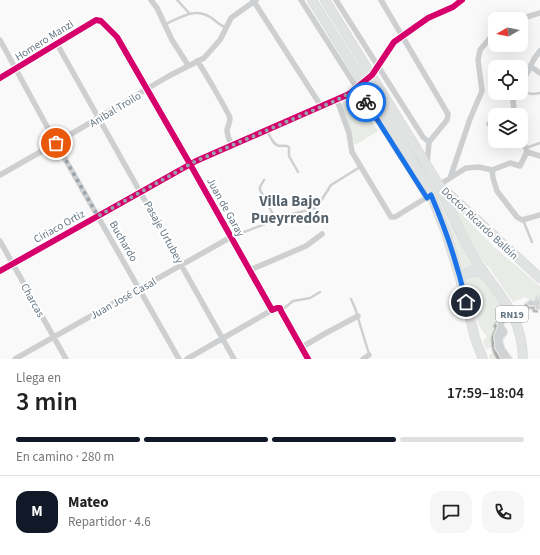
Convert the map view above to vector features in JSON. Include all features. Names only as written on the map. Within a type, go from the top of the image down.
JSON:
[{"type":"main road","name":"Doctor Ricardo Balbín","points":[[312,0],[360,85],[414,164],[446,233],[460,278],[475,338],[483,359]]},
{"type":"main road","name":"Doctor Ricardo Balbín","points":[[325,0],[439,184],[540,278]]},
{"type":"main road","name":"RN19","points":[[439,184],[469,248],[486,275],[501,294],[514,316],[520,336],[523,359]]},
{"type":"main road","points":[[460,278],[469,271],[478,271],[486,275]]},
{"type":"street","points":[[151,0],[157,8],[172,40],[188,66]]},
{"type":"street","points":[[255,0],[321,106]]},
{"type":"street","name":"Anibal Troilo","points":[[0,174],[147,89],[204,58],[217,45],[231,18],[255,0]]},
{"type":"street","points":[[301,0],[360,85]]},
{"type":"street","points":[[336,0],[423,138],[429,142]]},
{"type":"street","points":[[381,0],[448,114],[447,120],[429,142],[427,166]]},
{"type":"street","name":"Ciriaco Ortiz","points":[[0,271],[190,164],[266,129],[337,100],[372,75],[392,43],[428,18],[453,7],[462,0]]},
{"type":"street","points":[[528,17],[540,13]]},
{"type":"street","name":"Homero Manzi","points":[[0,78],[98,20]]},
{"type":"street","name":"Juan de Garay","points":[[98,20],[101,21],[117,37],[272,310]]},
{"type":"street","name":"Buchardo","points":[[0,40],[56,143],[179,359]]},
{"type":"street","points":[[450,178],[470,119],[482,91],[478,60],[480,50],[488,40]]},
{"type":"street","name":"Pasaje Urtubey","points":[[57,44],[234,359]]},
{"type":"street","points":[[528,70],[540,51]]},
{"type":"street","points":[[197,61],[229,115],[230,123],[227,130],[231,146]]},
{"type":"street","points":[[530,66],[540,73]]},
{"type":"street","points":[[337,100],[349,133],[350,148],[391,217],[395,217],[429,197]]},
{"type":"street","points":[[439,184],[466,168],[479,167],[492,170],[510,163],[520,166],[527,150],[540,156]]},
{"type":"street","points":[[492,170],[497,191],[517,217],[523,219],[540,215]]},
{"type":"street","points":[[250,270],[306,246],[322,234]]},
{"type":"street","name":"Juan José Casal","points":[[15,359],[231,237]]},
{"type":"street","name":"Charcas","points":[[0,241],[66,359]]},
{"type":"street","points":[[187,359],[277,308],[280,308],[308,359]]},
{"type":"street","points":[[302,347],[358,316]]},
{"type":"street","points":[[363,359],[369,355]]},
{"type":"lane","points":[[177,0],[189,13]]},
{"type":"lane","points":[[165,24],[189,13],[199,13],[208,16],[221,26],[226,27]]},
{"type":"lane","points":[[528,93],[533,94],[540,92]]},
{"type":"lane","points":[[266,129],[276,144],[279,146],[284,145],[289,147],[289,156],[298,172]]},
{"type":"lane","points":[[527,150],[540,143]]},
{"type":"lane","points":[[231,237],[276,220],[315,208],[331,185],[360,167]]},
{"type":"lane","points":[[264,180],[260,190],[276,220]]},
{"type":"lane","points":[[523,219],[532,242]]},
{"type":"lane","points":[[281,310],[293,301],[310,298],[320,292]]},
{"type":"lane","points":[[351,299],[358,316],[369,355]]},
{"type":"shaded area","points":[[355,95],[378,131],[355,145],[340,104]]},
{"type":"shaded area","points":[[411,149],[430,172],[478,269],[464,271],[435,195]]},
{"type":"shaded area","points":[[447,194],[458,205],[456,208],[494,247],[540,286],[540,300],[536,299],[534,302],[525,297],[513,302],[475,249]]},
{"type":"shaded area","points":[[480,273],[501,300],[503,313],[497,324],[496,334],[494,336],[495,346],[486,349],[483,341],[487,337],[475,316],[465,276]]},
{"type":"shaded area","points":[[497,351],[501,359],[490,359],[489,355]]},
{"type":"building","points":[[539,295],[540,310],[535,309],[536,306],[529,306],[527,303],[530,299],[534,301],[538,299]]},
{"type":"building","points":[[503,313],[507,318],[504,325],[508,332],[503,338],[503,341],[505,348],[513,359],[501,359],[495,348],[494,335],[498,325],[496,324]]},
{"type":"cycle path","points":[[0,271],[196,161],[349,94],[372,75],[394,42],[428,18],[453,7],[462,0]]},
{"type":"cycle path","points":[[0,78],[96,20],[101,21],[117,37],[272,310],[280,308],[308,359]]},
{"type":"way so far","points":[[56,143],[98,216],[196,161],[266,129],[337,100],[358,88],[366,102]]},
{"type":"district","name":"Villa Bajo Pueyrredón","points":[[290,210]]},
{"type":"route","points":[[366,102],[427,198],[431,195],[446,233],[466,302]]}]
